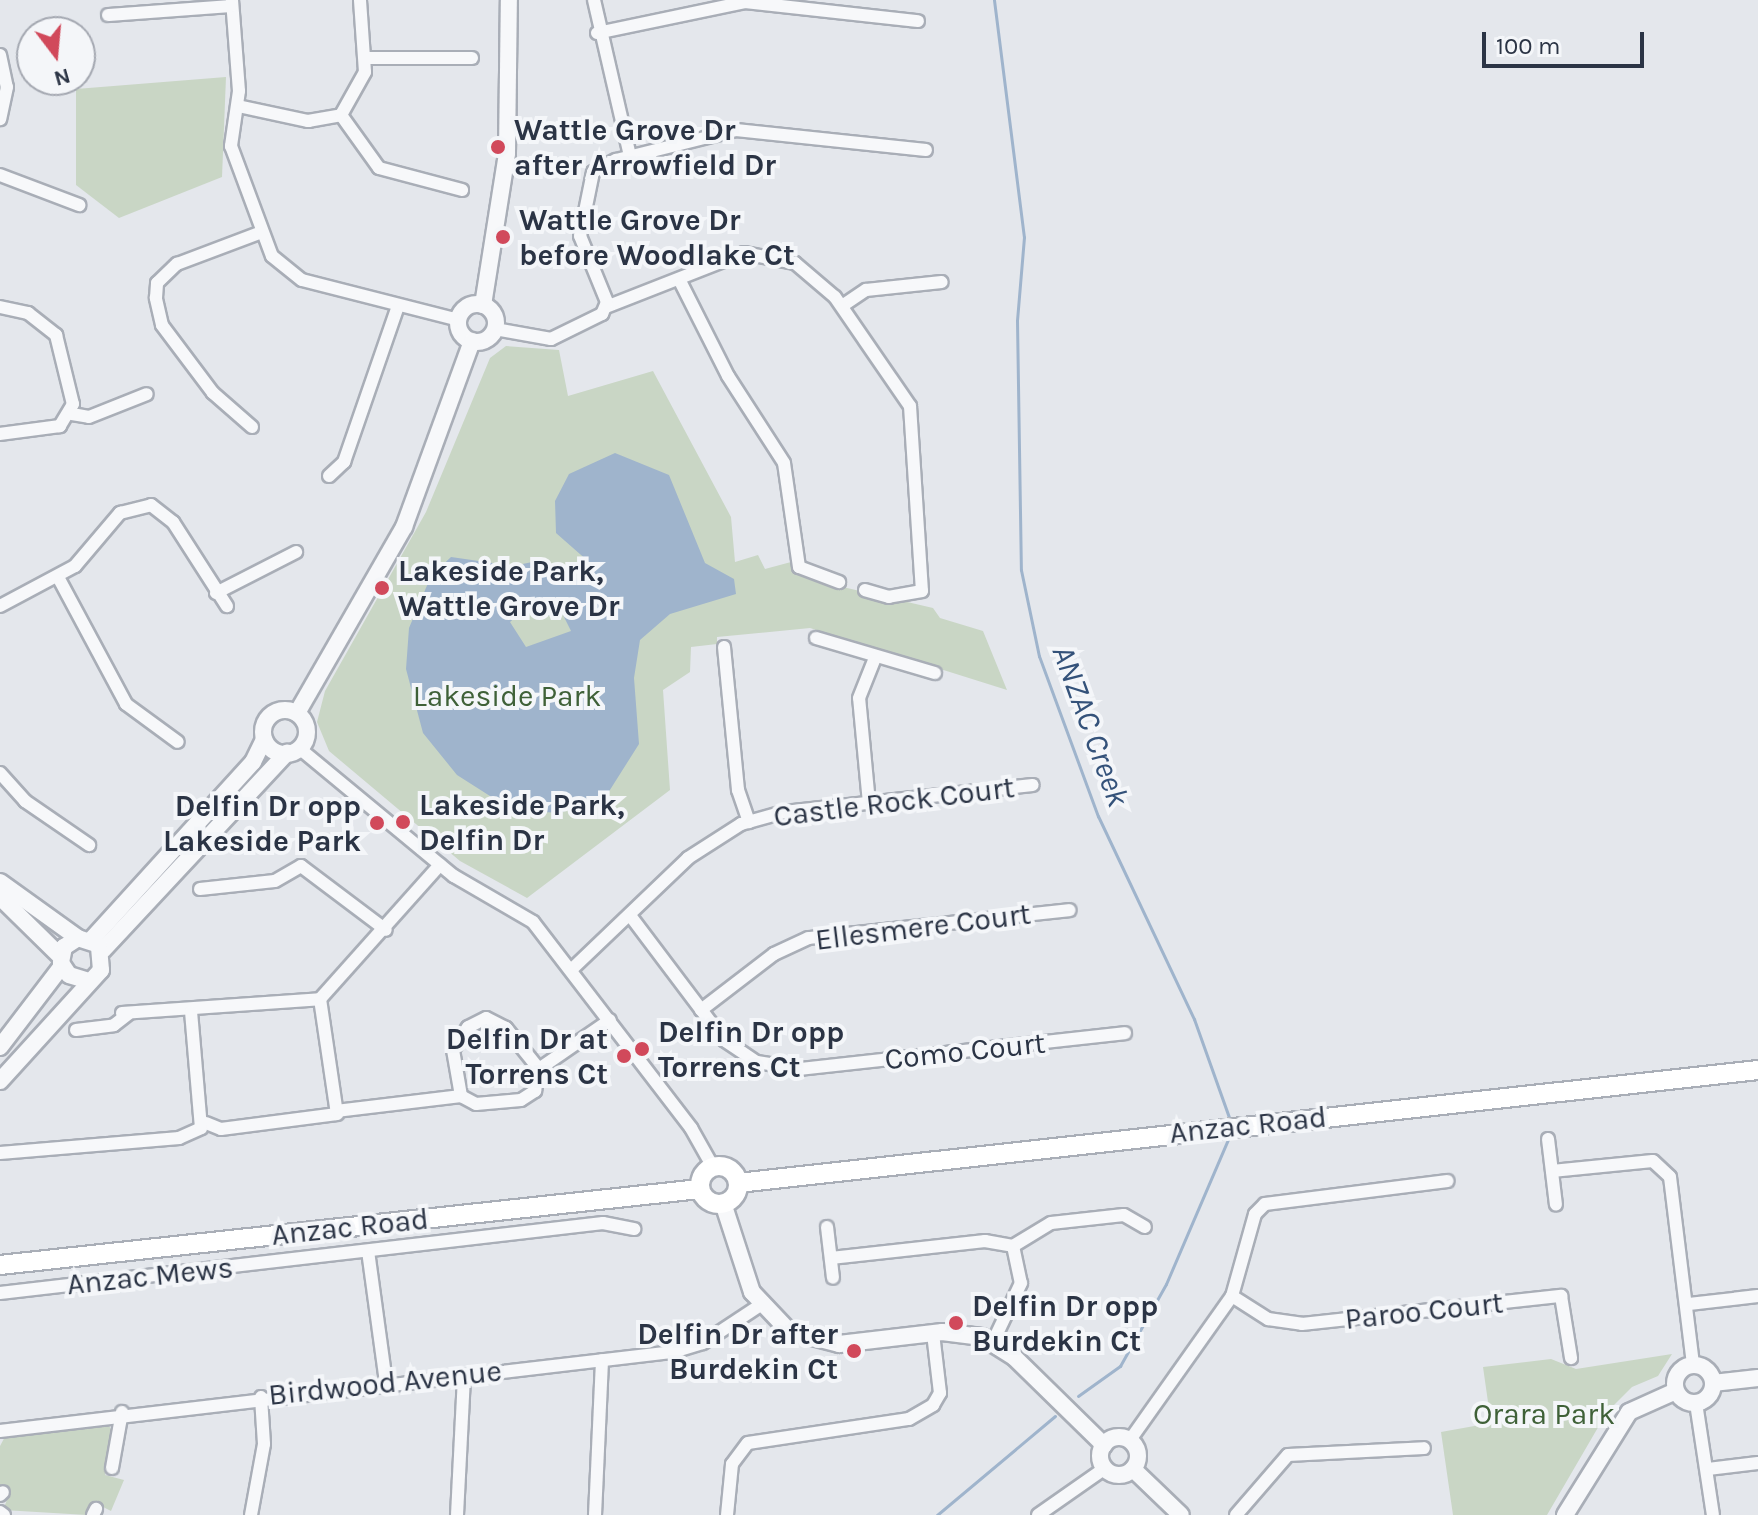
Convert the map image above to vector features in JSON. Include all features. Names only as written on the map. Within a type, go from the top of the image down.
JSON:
[{"type":"main road","name":"Anzac Road","points":[[738,1183],[1758,1070]]},
{"type":"main road","points":[[713,1167],[730,1169],[738,1183],[723,1203],[700,1189],[713,1167]]},
{"type":"main road","name":"Anzac Road","points":[[0,1265],[700,1189]]},
{"type":"street","points":[[238,106],[308,121],[341,115],[360,88],[366,58],[360,0]]},
{"type":"street","points":[[495,329],[483,305],[507,153],[509,0]]},
{"type":"street","points":[[594,0],[597,33],[630,156]]},
{"type":"street","points":[[597,33],[745,2],[918,21]]},
{"type":"street","points":[[108,15],[232,3],[238,106],[231,146],[262,232],[291,274],[398,306],[459,320],[472,341]]},
{"type":"street","points":[[0,55],[7,87],[0,119]]},
{"type":"street","points":[[366,58],[472,58]]},
{"type":"street","points":[[341,115],[379,168],[462,190]]},
{"type":"street","points":[[606,307],[580,242],[585,199],[593,172],[630,156],[736,130],[926,150]]},
{"type":"street","points":[[0,175],[79,205]]},
{"type":"street","points":[[252,427],[213,393],[162,325],[156,298],[157,283],[177,264],[262,232]]},
{"type":"street","points":[[297,713],[406,523],[472,341],[495,329],[551,339],[606,307],[680,281],[719,259],[763,254],[807,270],[842,306],[910,406],[922,591],[889,597],[865,590]]},
{"type":"street","points":[[680,281],[728,376],[784,463],[799,567],[839,582]]},
{"type":"street","points":[[842,306],[866,290],[942,282]]},
{"type":"street","points":[[459,320],[467,307],[483,305]]},
{"type":"street","points":[[329,476],[344,462],[398,306]]},
{"type":"street","points":[[0,307],[28,313],[56,335],[72,414]]},
{"type":"street","points":[[72,414],[89,417],[147,394]]},
{"type":"street","points":[[0,434],[60,426],[72,414]]},
{"type":"street","points":[[0,606],[58,577],[87,556],[120,513],[151,505],[173,522],[227,606]]},
{"type":"street","points":[[216,593],[296,552]]},
{"type":"street","points":[[58,577],[126,704],[178,742]]},
{"type":"street","points":[[816,638],[875,658],[935,673]]},
{"type":"street","points":[[724,647],[738,790],[749,822]]},
{"type":"street","points":[[869,803],[859,698],[875,658]]},
{"type":"street","points":[[91,942],[253,762],[271,715],[297,713]]},
{"type":"street","points":[[0,1047],[62,962],[91,942],[293,751],[306,730],[297,713]]},
{"type":"street","points":[[264,739],[293,751],[440,865],[533,922],[610,1020],[713,1167]]},
{"type":"street","points":[[0,773],[25,801],[89,845]]},
{"type":"street","name":"Castle Rock Court","points":[[571,970],[632,918],[697,850],[749,822],[869,803],[1033,785]]},
{"type":"street","points":[[76,1030],[114,1025],[125,1014],[191,1012],[320,999],[386,930],[440,865]]},
{"type":"street","points":[[200,889],[275,881],[301,866],[386,930]]},
{"type":"street","points":[[0,882],[91,942],[101,970],[85,980],[0,1081]]},
{"type":"street","points":[[0,897],[62,962],[85,980]]},
{"type":"street","name":"Ellesmere Court","points":[[701,1010],[774,954],[809,938],[1070,910]]},
{"type":"street","name":"Como Court","points":[[632,918],[701,1010],[740,1054],[800,1069],[1125,1033]]},
{"type":"street","points":[[206,1123],[221,1129],[334,1117],[336,1111],[320,999]]},
{"type":"street","points":[[191,1012],[206,1123]]},
{"type":"street","points":[[336,1111],[461,1096],[476,1104],[521,1100],[538,1086],[539,1069],[506,1028],[482,1019],[453,1050],[461,1096]]},
{"type":"street","points":[[539,1069],[610,1020]]},
{"type":"street","points":[[0,1153],[179,1138],[206,1123]]},
{"type":"street","points":[[1548,1139],[1556,1205]]},
{"type":"street","points":[[1552,1171],[1637,1161],[1662,1166],[1675,1190],[1693,1365],[1713,1383]]},
{"type":"street","points":[[1104,1445],[1130,1440],[1232,1296],[1255,1214],[1265,1204],[1448,1181]]},
{"type":"street","points":[[723,1203],[759,1306],[789,1331],[822,1342],[933,1333],[993,1342],[1104,1445],[1105,1468]]},
{"type":"street","points":[[831,1258],[985,1241],[1013,1246],[1051,1223],[1124,1215],[1145,1227]]},
{"type":"street","name":"Anzac Mews","points":[[0,1293],[603,1223],[634,1229]]},
{"type":"street","points":[[827,1227],[833,1278]]},
{"type":"street","points":[[993,1342],[1021,1283],[1013,1246]]},
{"type":"street","points":[[368,1251],[386,1383]]},
{"type":"street","name":"Paroo Court","points":[[1232,1296],[1285,1324],[1561,1296],[1571,1358]]},
{"type":"street","points":[[1689,1304],[1758,1296]]},
{"type":"street","name":"Birdwood Avenue","points":[[0,1431],[122,1412],[690,1348],[759,1306]]},
{"type":"street","points":[[727,1515],[732,1464],[748,1443],[909,1419],[933,1405],[940,1393],[933,1333]]},
{"type":"street","points":[[595,1515],[602,1360]]},
{"type":"street","points":[[1676,1391],[1678,1374],[1693,1365]]},
{"type":"street","points":[[457,1515],[464,1375]]},
{"type":"street","points":[[1696,1403],[1713,1383],[1758,1378]]},
{"type":"street","points":[[1676,1391],[1696,1403],[1713,1515]]},
{"type":"street","points":[[1565,1515],[1629,1412],[1676,1391]]},
{"type":"street","points":[[251,1515],[264,1444],[261,1397]]},
{"type":"street","points":[[112,1468],[122,1412]]},
{"type":"street","points":[[1105,1468],[1118,1475],[1133,1469],[1138,1454],[1130,1440]]},
{"type":"street","points":[[1236,1515],[1288,1455],[1424,1448]]},
{"type":"street","points":[[1708,1469],[1758,1463]]},
{"type":"street","points":[[1038,1515],[1105,1468]]},
{"type":"street","points":[[1133,1469],[1181,1515]]},
{"type":"green space","points":[[226,77],[222,177],[119,218],[76,185],[76,96],[96,96],[96,87]]},
{"type":"green space","name":"Lakeside Park","points":[[506,346],[559,350],[568,396],[653,371],[731,517],[735,562],[758,555],[765,569],[791,562],[817,581],[933,608],[940,618],[983,631],[1007,690],[810,628],[717,637],[717,644],[691,647],[690,672],[663,690],[670,790],[527,898],[460,861],[329,751],[317,722],[325,691],[426,512],[490,358]]},
{"type":"green space","name":"Orara Park","points":[[1672,1354],[1658,1376],[1632,1387],[1607,1412],[1547,1515],[1453,1515],[1441,1432],[1491,1423],[1483,1367],[1551,1359],[1576,1369]]},
{"type":"green space","points":[[107,1422],[114,1435],[105,1475],[124,1480],[111,1511],[93,1502],[87,1515],[3,1510],[10,1492],[0,1489],[0,1446],[7,1433]]},
{"type":"water","points":[[615,453],[669,475],[705,563],[734,579],[736,594],[670,614],[640,640],[634,678],[639,744],[608,793],[560,813],[512,810],[457,775],[423,733],[406,669],[409,628],[431,576],[451,557],[513,566],[537,561],[566,579],[583,578],[589,562],[556,533],[555,501],[569,474]],"holes":[[[527,607],[548,616],[561,611],[571,631],[526,647],[510,622]]]},
{"type":"waterway","name":"ANZAC Creek","points":[[994,0],[1024,237],[1017,321],[1021,570],[1039,656],[1098,816],[1194,1019],[1231,1123]]},
{"type":"waterway","name":"ANZAC Creek","points":[[1078,1396],[1120,1366],[1166,1284],[1230,1135]]},
{"type":"waterway","name":"ANZAC Creek","points":[[937,1515],[1055,1416]]},
{"type":"place","name":"Wattle Grove Dr after Arrowfield Dr","points":[[498,147]]},
{"type":"place","name":"Wattle Grove Dr before Woodlake Ct","points":[[503,237]]},
{"type":"place","name":"Lakeside Park, Wattle Grove Dr","points":[[382,588]]},
{"type":"place","name":"Lakeside Park, Delfin Dr","points":[[403,822]]},
{"type":"place","name":"Delfin Dr opp Lakeside Park","points":[[377,823]]},
{"type":"place","name":"Delfin Dr opp Torrens Ct","points":[[642,1049]]},
{"type":"place","name":"Delfin Dr at Torrens Ct","points":[[624,1056]]},
{"type":"place","name":"Delfin Dr opp Burdekin Ct","points":[[956,1323]]},
{"type":"place","name":"Delfin Dr after Burdekin Ct","points":[[854,1351]]}]
